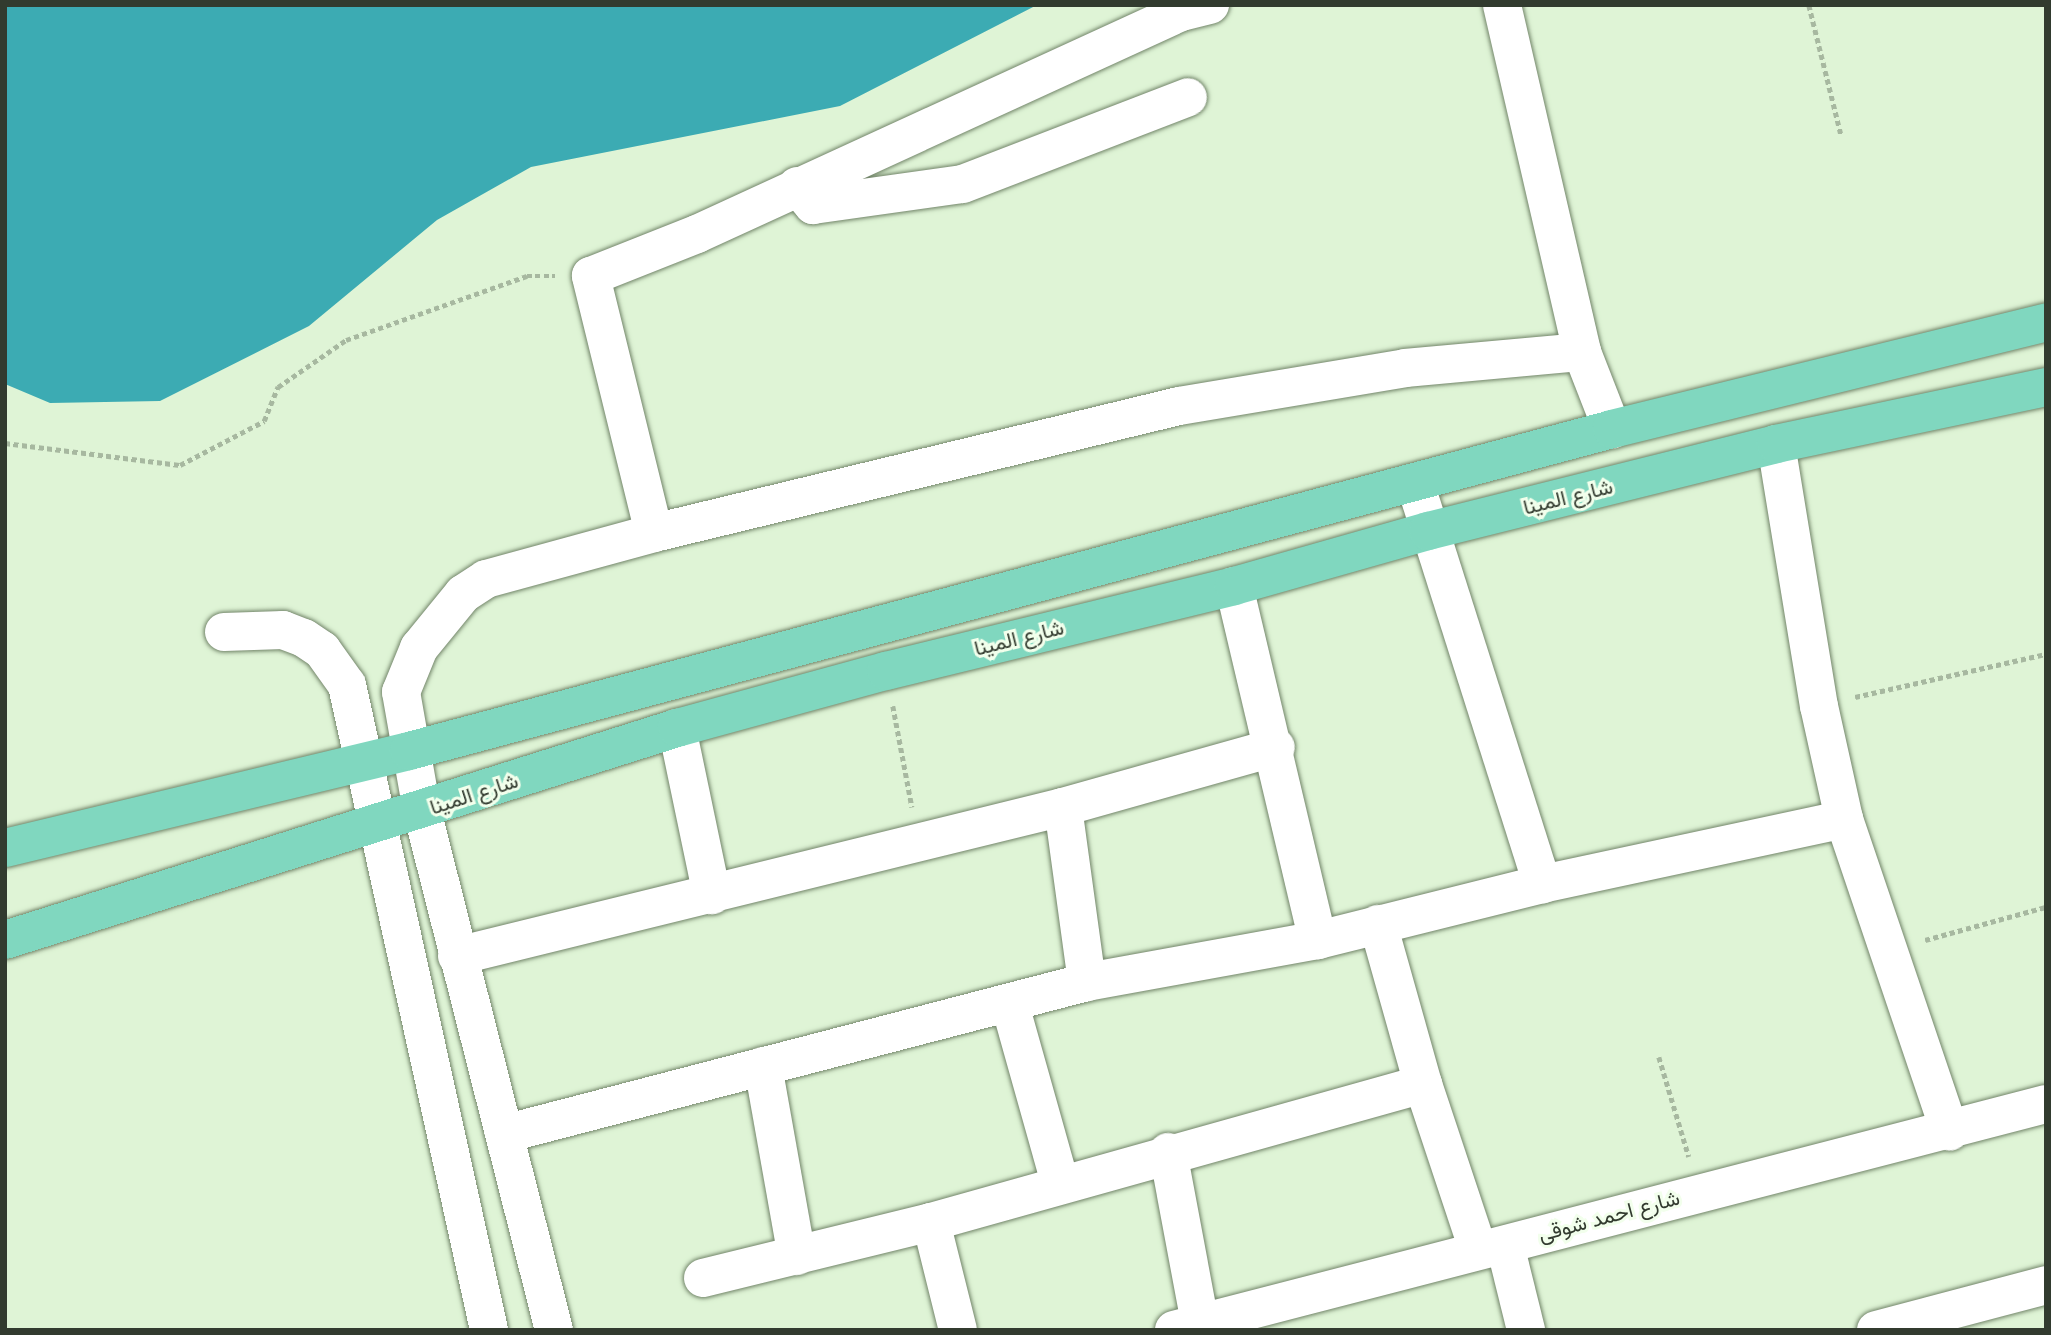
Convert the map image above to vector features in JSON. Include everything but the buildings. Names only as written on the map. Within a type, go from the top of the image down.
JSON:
[{"type":"main road","points":[[5,848],[409,751],[1612,429],[2046,322]]},
{"type":"main road","name":"شارع المينا","points":[[5,940],[422,811],[677,728],[886,671],[1234,586],[1428,530],[1776,444],[2046,387]]},
{"type":"street","points":[[654,533],[591,276],[698,234],[797,186],[1181,12],[1210,5]]},
{"type":"street","points":[[1502,5],[1582,352],[1612,429]]},
{"type":"street","points":[[797,186],[813,205],[963,184],[1188,97]]},
{"type":"street","points":[[554,1330],[422,811],[409,751],[401,692],[407,669],[463,594],[486,579],[654,533],[1179,406],[1405,368],[1582,352]]},
{"type":"street","points":[[1776,444],[1819,706],[1844,819],[1950,1132]]},
{"type":"street","points":[[1415,483],[1542,884]]},
{"type":"street","points":[[1234,586],[1276,747],[1318,940]]},
{"type":"street","points":[[225,632],[283,630],[322,650],[347,685],[489,1330]]},
{"type":"street","points":[[677,728],[712,895]]},
{"type":"street","points":[[457,956],[1063,807],[1276,747]]},
{"type":"street","points":[[1063,807],[1087,982]]},
{"type":"street","points":[[504,1134],[1087,982],[1318,940],[1542,884],[1844,819]]},
{"type":"street","points":[[1378,923],[1423,1084],[1526,1330]]},
{"type":"street","points":[[1010,1004],[1060,1183]]},
{"type":"street","points":[[763,1066],[797,1256]]},
{"type":"street","points":[[702,1278],[931,1222],[1168,1152],[1423,1084]]},
{"type":"street","name":"شارع احمد شوقى","points":[[1187,1326],[1699,1191],[1950,1132],[2046,1104]]},
{"type":"street","points":[[1168,1152],[1187,1326]]},
{"type":"street","points":[[931,1222],[958,1330]]},
{"type":"street","points":[[1876,1330],[2046,1285]]},
{"type":"path","points":[[1809,5],[1841,134]]},
{"type":"path","points":[[5,443],[180,465],[264,421],[278,387],[346,340],[527,276],[591,276]]},
{"type":"path","points":[[1819,706],[2046,654]]},
{"type":"path","points":[[886,671],[918,843]]},
{"type":"path","points":[[1890,949],[2046,907]]},
{"type":"path","points":[[1659,1057],[1699,1191]]},
{"type":"water","points":[[5,5],[1037,5],[840,106],[531,167],[437,220],[309,326],[160,401],[50,403],[5,384]]}]
